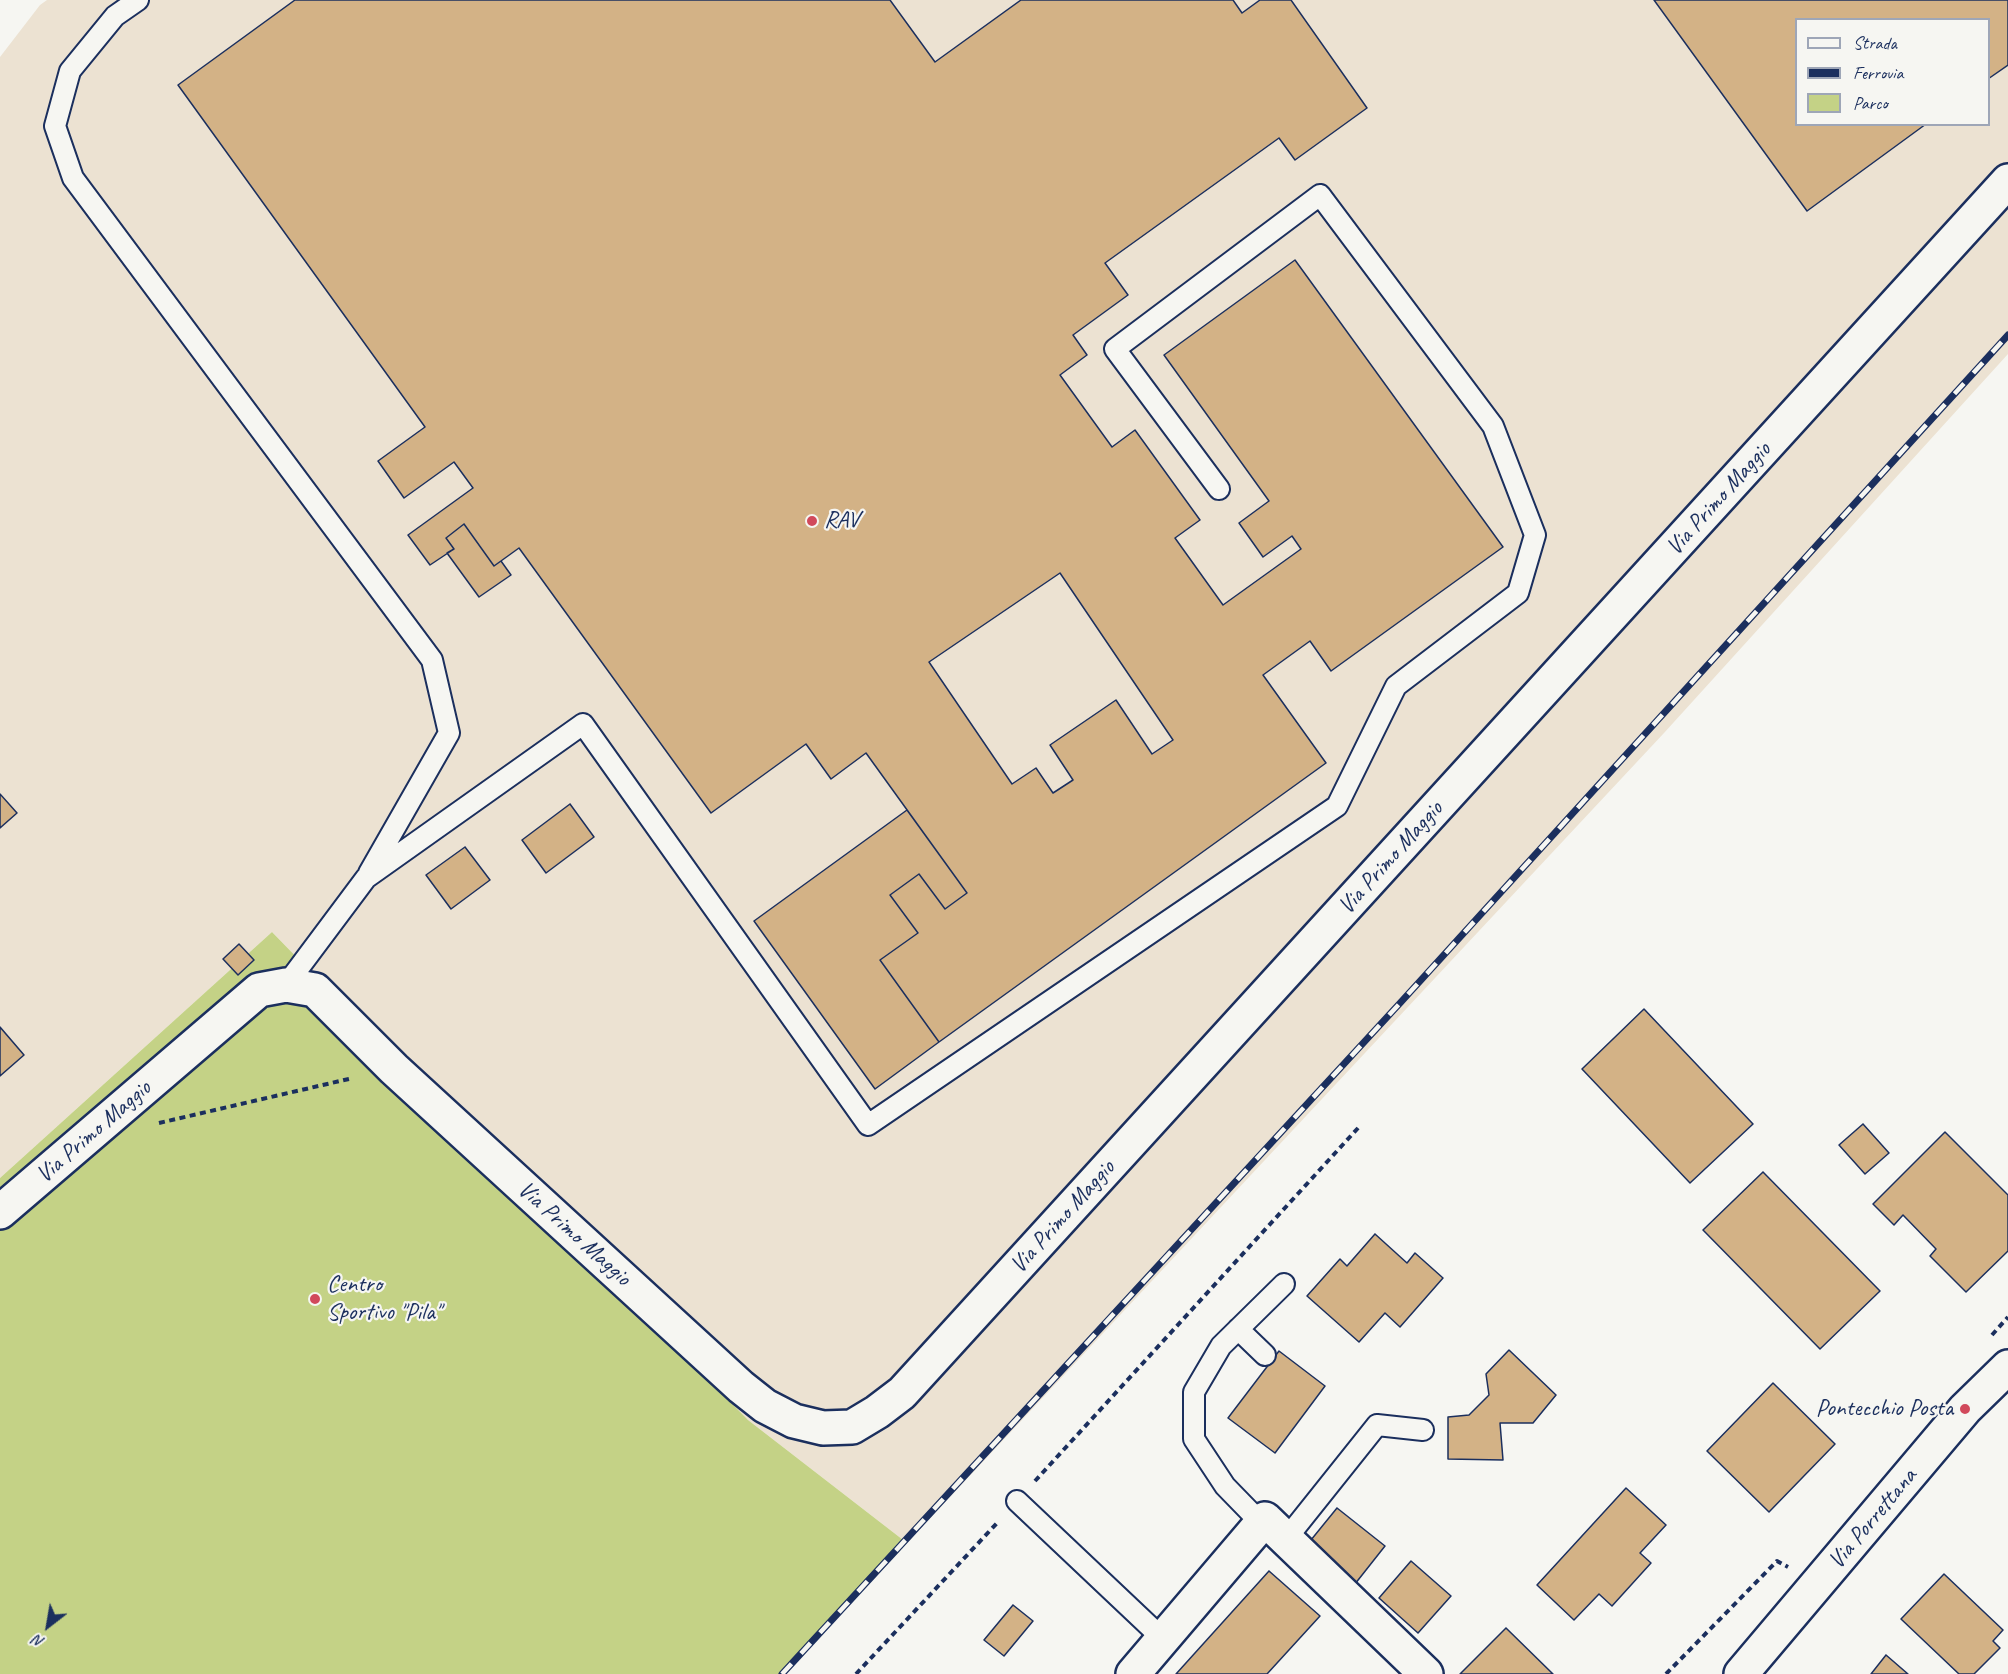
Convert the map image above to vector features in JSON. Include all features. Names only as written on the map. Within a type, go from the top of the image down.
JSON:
[{"type":"street","name":"Via Primo Maggio","points":[[0,1212],[259,990],[286,985],[315,990],[394,1069],[741,1387],[765,1406],[794,1420],[823,1428],[852,1427],[877,1412],[910,1384],[2008,181]]},
{"type":"street","name":"Via Porrettana","points":[[1741,1674],[1965,1408],[2008,1367]]},
{"type":"street","points":[[1133,1674],[1163,1639],[1274,1531],[1426,1674]]},
{"type":"lane","points":[[138,0],[115,16],[70,71],[55,126],[73,178],[432,660],[449,733],[366,878],[286,985]]},
{"type":"lane","points":[[366,878],[583,724],[868,1125],[1337,806],[1396,686],[1518,593],[1535,535],[1493,426],[1320,195],[1115,349],[1219,489]]},
{"type":"lane","points":[[1284,1284],[1221,1346],[1194,1392],[1194,1439],[1225,1486],[1274,1531],[1377,1425],[1423,1430]]},
{"type":"lane","points":[[1238,1329],[1265,1355]]},
{"type":"lane","points":[[1017,1501],[1163,1639]]},
{"type":"path","points":[[154,1125],[394,1069]]},
{"type":"path","points":[[856,1674],[1359,1127]]},
{"type":"shaded area","points":[[47,0],[2008,0],[2008,354],[1664,733],[907,1543],[748,1420],[272,932],[0,1178],[0,57],[40,5]]},
{"type":"green space","name":"Centro Sportivo \"Pila\"","points":[[272,932],[748,1420],[907,1543],[785,1674],[0,1674],[0,1178]]},
{"type":"building","name":"RAV","points":[[295,0],[890,0],[935,62],[1021,0],[1233,0],[1242,13],[1260,0],[1291,0],[1367,108],[1295,160],[1279,138],[1105,263],[1128,295],[1073,335],[1087,355],[1060,375],[1112,447],[1135,430],[1200,520],[1175,538],[1223,605],[1301,549],[1292,536],[1263,557],[1239,523],[1269,501],[1164,355],[1295,260],[1503,547],[1331,671],[1310,641],[1263,675],[1326,763],[939,1042],[880,960],[918,933],[890,895],[919,874],[945,909],[967,893],[866,753],[831,779],[806,744],[711,813],[519,548],[494,566],[464,524],[446,538],[454,549],[430,565],[408,535],[473,488],[454,462],[404,498],[378,461],[425,427],[178,85]],"holes":[[[1060,573],[1173,740],[1152,754],[1116,700],[1050,745],[1073,780],[1053,793],[1036,768],[1012,784],[929,662]]]},
{"type":"building","points":[[1654,0],[2008,0],[2008,65],[1990,78],[1990,18],[1795,18],[1795,126],[1923,126],[1807,211]]},
{"type":"building","points":[[464,524],[494,566],[501,561],[511,575],[479,597],[447,553],[454,549],[446,538]]},
{"type":"building","points":[[0,794],[17,813],[0,828]]},
{"type":"building","points":[[570,804],[594,837],[546,873],[522,840]]},
{"type":"building","points":[[907,810],[967,893],[945,909],[919,874],[890,895],[918,933],[880,960],[939,1042],[875,1089],[754,921]]},
{"type":"building","points":[[465,847],[490,880],[451,909],[426,875]]},
{"type":"building","points":[[239,944],[254,960],[238,975],[223,959]]},
{"type":"building","points":[[1644,1009],[1753,1124],[1690,1183],[1582,1069]]},
{"type":"building","points":[[0,1027],[24,1055],[0,1076]]},
{"type":"building","points":[[1863,1124],[1889,1153],[1865,1174],[1839,1145]]},
{"type":"building","points":[[1945,1132],[2008,1195],[2008,1251],[1966,1292],[1930,1256],[1936,1249],[1903,1215],[1894,1225],[1873,1204]]},
{"type":"building","points":[[1763,1172],[1880,1291],[1820,1349],[1703,1230]]},
{"type":"building","points":[[1375,1234],[1407,1263],[1415,1253],[1443,1278],[1400,1327],[1385,1313],[1359,1342],[1307,1296],[1340,1259],[1347,1266]]},
{"type":"building","points":[[1509,1350],[1556,1395],[1533,1423],[1500,1423],[1503,1460],[1448,1459],[1448,1417],[1469,1415],[1489,1395],[1486,1374]]},
{"type":"building","points":[[1279,1351],[1325,1386],[1275,1453],[1228,1418]]},
{"type":"building","points":[[1773,1383],[1835,1444],[1769,1512],[1707,1451]]},
{"type":"building","points":[[1626,1488],[1666,1525],[1640,1553],[1651,1563],[1612,1606],[1599,1594],[1574,1620],[1537,1585]]},
{"type":"building","points":[[1337,1508],[1385,1546],[1351,1589],[1302,1551]]},
{"type":"building","points":[[1411,1561],[1451,1596],[1418,1633],[1379,1598]]},
{"type":"building","points":[[1269,1571],[1320,1616],[1267,1674],[1176,1674]]},
{"type":"building","points":[[1944,1574],[2003,1630],[1993,1641],[2000,1648],[1974,1674],[1959,1674],[1901,1619]]},
{"type":"building","points":[[1013,1605],[1033,1621],[1004,1656],[984,1640]]},
{"type":"building","points":[[1506,1628],[1553,1674],[1460,1674]]},
{"type":"building","points":[[1886,1655],[1908,1674],[1871,1674]]},
{"type":"railway","points":[[782,1674],[1401,1002],[2008,335]]},
{"type":"place","name":"RAV","points":[[812,521]]},
{"type":"place","name":"Centro Sportivo \"Pila\"","points":[[315,1299]]},
{"type":"place","name":"Pontecchio Posta","points":[[1965,1409]]}]
